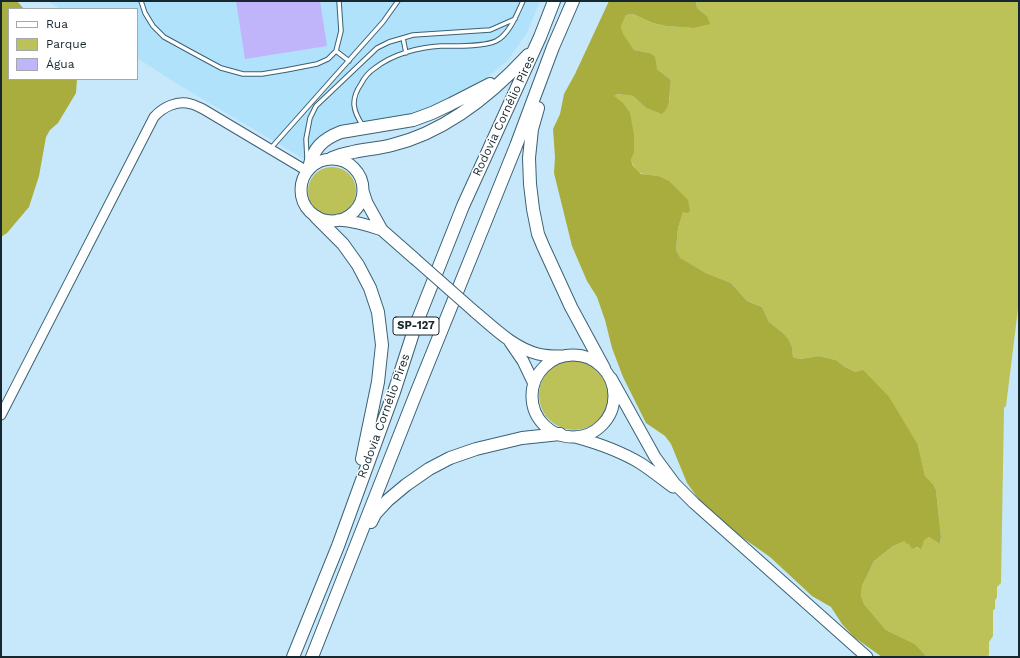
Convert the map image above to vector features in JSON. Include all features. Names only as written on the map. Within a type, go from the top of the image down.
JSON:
[{"type":"highway","name":"Rodovia Cornélio Pires","points":[[293,657],[335,553],[394,392],[415,327],[463,206],[540,37],[554,1]]},
{"type":"highway","name":"Rodovia Cornélio Pires","points":[[312,657],[516,146],[553,47],[573,1]]},
{"type":"highway","points":[[332,158],[349,153],[391,145],[419,137],[450,121],[488,94],[514,70],[529,54],[540,37]]},
{"type":"highway","points":[[553,47],[532,129],[529,158],[533,209],[538,234],[543,246],[571,307],[607,373]]},
{"type":"highway","points":[[308,169],[311,158],[319,146],[328,138],[341,132],[413,120],[432,113],[470,95],[514,70]]},
{"type":"highway","points":[[316,217],[343,244],[358,266],[370,288],[378,312],[382,345],[378,382],[353,504]]},
{"type":"highway","points":[[350,560],[379,509],[406,485],[429,469],[450,458],[476,449],[522,438],[560,434]]},
{"type":"main road","points":[[363,191],[361,201],[355,210],[347,217],[330,221],[316,217],[308,210],[302,200],[300,190],[302,179],[308,169],[314,164],[332,158],[342,160],[358,172],[362,181],[363,191],[367,203],[382,230]]},
{"type":"main road","points":[[337,220],[367,224],[382,230],[475,312],[509,339],[528,350],[539,354],[561,356],[572,354],[595,360],[607,373],[656,457],[675,484],[694,503],[867,657]]},
{"type":"main road","points":[[509,339],[523,361],[534,384]]},
{"type":"main road","points":[[561,356],[549,363],[539,372],[534,384],[532,397],[534,409],[540,420],[549,429],[560,434],[597,443],[640,463],[694,503]]},
{"type":"main road","points":[[573,437],[586,434],[599,428],[608,418],[614,405],[614,391],[607,373]]},
{"type":"street","points":[[1,415],[150,124],[158,113],[173,104],[191,104],[203,109],[270,149],[308,169]]},
{"type":"lane","points":[[141,1],[145,13],[153,26],[164,37],[221,68],[243,74],[262,74],[317,64],[328,59],[336,51],[341,31],[340,1]]},
{"type":"lane","points":[[270,149],[383,22],[398,1]]},
{"type":"lane","points":[[365,128],[357,117],[354,107],[355,96],[364,78],[374,68],[395,56],[414,50],[439,46],[462,46],[497,41],[503,36],[515,19],[523,1]]},
{"type":"lane","points":[[308,169],[306,139],[310,118],[316,106],[377,48],[389,42],[413,35],[490,30],[515,19]]},
{"type":"lane","points":[[403,38],[406,53]]},
{"type":"lane","points":[[336,51],[349,61]]},
{"type":"lane","points":[[312,102],[316,106]]},
{"type":"shaded area","points":[[1,1],[17,1],[23,8],[8,8],[8,80],[77,80],[76,93],[58,123],[50,130],[46,137],[39,176],[29,207],[7,233],[1,237]]},
{"type":"shaded area","points":[[48,1],[540,1],[527,33],[508,60],[483,81],[461,96],[417,114],[334,127],[319,138],[304,159],[174,82],[138,59],[138,8],[58,8]]},
{"type":"shaded area","points":[[609,1],[696,1],[697,8],[707,16],[710,24],[693,28],[666,26],[653,23],[633,14],[626,15],[621,27],[623,34],[634,50],[650,53],[655,57],[657,69],[671,80],[668,106],[662,114],[645,107],[633,96],[617,94],[614,96],[623,103],[630,113],[634,135],[634,153],[631,160],[633,166],[641,174],[658,176],[669,181],[688,200],[690,211],[688,213],[683,212],[678,228],[676,250],[680,258],[706,273],[731,283],[747,301],[762,307],[769,322],[788,339],[792,347],[793,357],[800,359],[819,356],[836,360],[845,367],[856,372],[863,370],[889,397],[918,445],[925,476],[933,484],[936,490],[941,537],[940,544],[929,537],[924,540],[921,550],[917,547],[912,549],[909,544],[905,543],[905,541],[893,546],[874,561],[862,586],[861,596],[864,604],[886,630],[915,644],[927,657],[882,657],[854,637],[842,624],[831,607],[812,596],[770,557],[736,533],[700,501],[687,483],[671,444],[665,436],[646,423],[623,377],[612,348],[597,297],[587,281],[572,246],[554,173],[555,157],[553,129],[560,114],[564,94]]},
{"type":"green space","points":[[696,1],[1019,1],[1019,301],[1006,406],[1004,408],[1001,583],[997,587],[995,609],[993,610],[993,636],[989,642],[988,657],[927,657],[915,644],[886,630],[864,604],[861,596],[862,586],[874,561],[893,546],[905,541],[921,550],[923,540],[929,537],[940,544],[941,537],[936,490],[933,484],[925,476],[918,445],[856,372],[845,367],[836,360],[819,356],[800,359],[793,357],[792,347],[783,333],[769,322],[762,307],[747,301],[731,283],[706,273],[679,258],[676,250],[678,228],[683,211],[658,176],[638,172],[633,165],[631,160],[634,153],[613,96],[617,94],[633,96],[645,107],[670,99],[669,87],[671,80],[657,69],[650,53],[634,50],[622,34],[621,27],[626,15],[633,14],[653,23],[666,26],[693,28],[707,16],[697,8]]},
{"type":"green space","points":[[327,167],[337,167],[349,174],[356,186],[356,196],[349,208],[337,215],[327,215],[319,211],[312,204],[308,196],[308,186],[312,178],[319,171]]},
{"type":"green space","points":[[574,360],[587,363],[599,370],[606,382],[609,395],[606,408],[599,420],[587,427],[574,430],[561,427],[549,420],[542,408],[539,395],[542,382],[549,370],[561,363]]},
{"type":"water","points":[[236,1],[320,1],[327,46],[245,59]]}]
